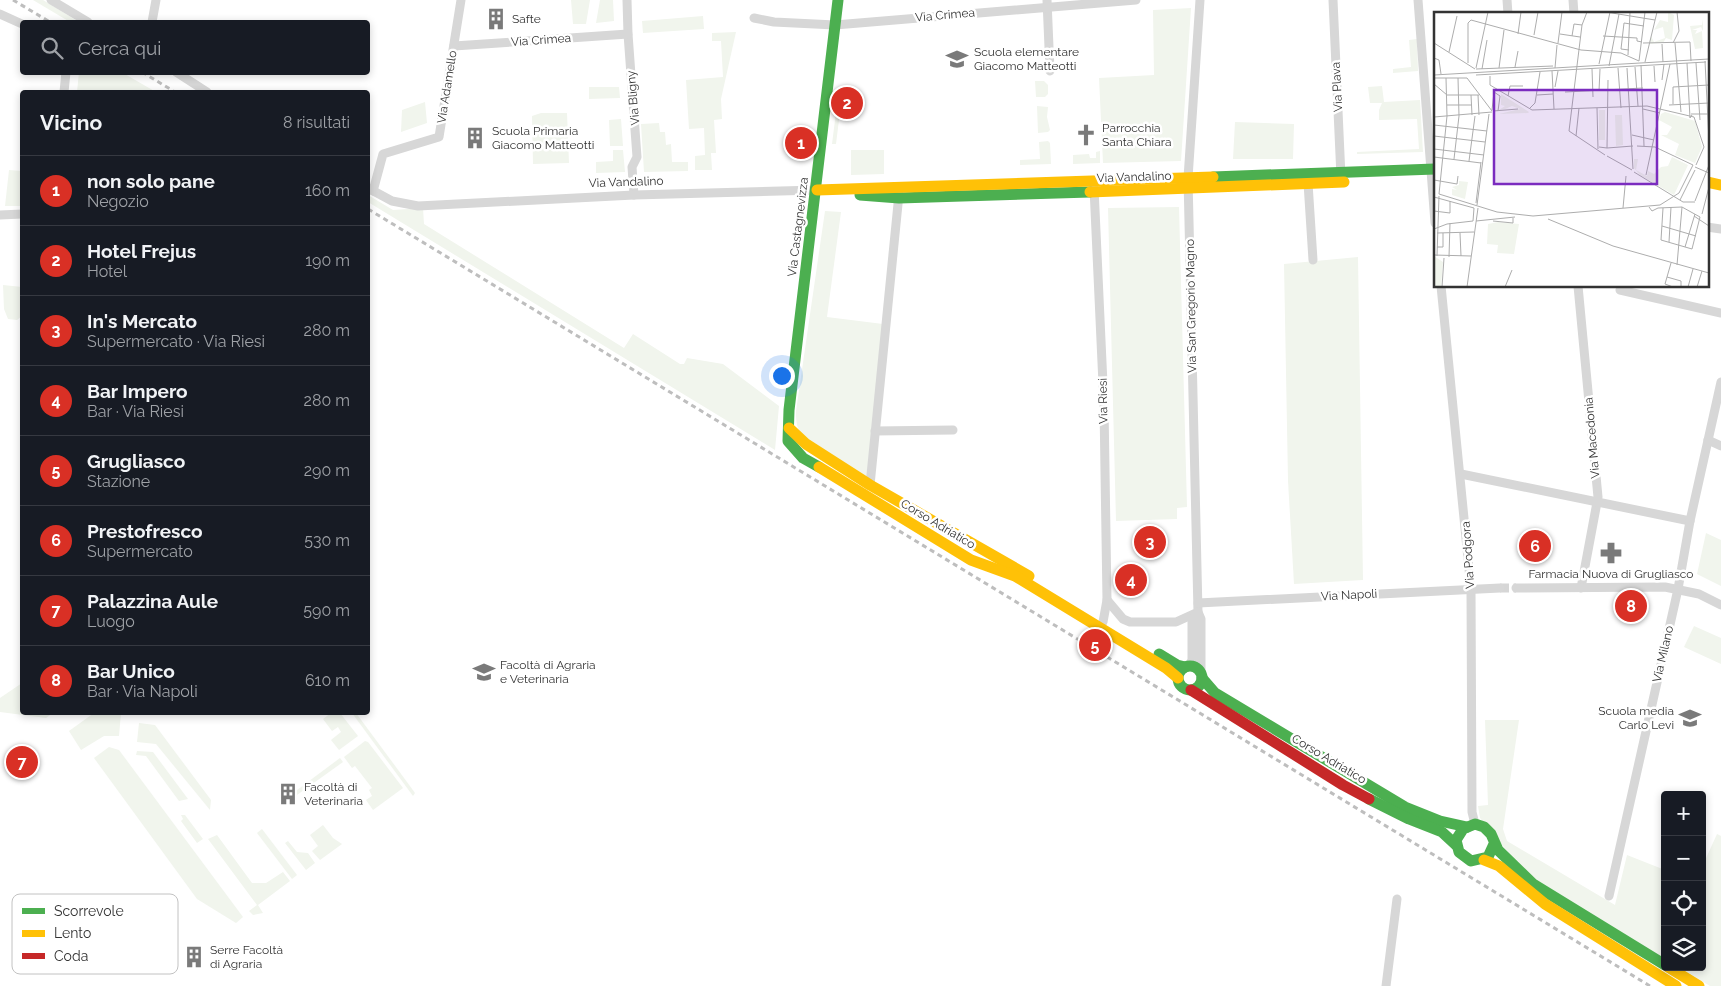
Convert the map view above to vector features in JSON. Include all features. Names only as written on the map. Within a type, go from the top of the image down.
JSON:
[{"type":"street","points":[[51,0],[85,20]]},
{"type":"street","points":[[152,20],[156,0]]},
{"type":"street","name":"Via Adamello","points":[[370,190],[383,154],[439,137],[461,0]]},
{"type":"street","name":"Via Bligny","points":[[627,0],[637,157],[632,167],[634,195]]},
{"type":"street","name":"Via Castagnevizza","points":[[789,428],[838,0]]},
{"type":"street","name":"Via Crimea","points":[[754,18],[774,22],[835,25],[1047,3],[1136,0]]},
{"type":"street","name":"Via San Gregorio Magno","points":[[1200,0],[1188,184],[1198,608],[1201,619],[1202,676]]},
{"type":"street","name":"Via Plava","points":[[1333,0],[1341,178]]},
{"type":"street","points":[[1418,0],[1434,205]]},
{"type":"street","points":[[1047,3],[1050,71]]},
{"type":"street","points":[[0,14],[20,23]]},
{"type":"street","name":"Via Crimea","points":[[454,46],[628,34]]},
{"type":"street","points":[[64,90],[66,75]]},
{"type":"street","points":[[181,75],[204,90]]},
{"type":"street","name":"Via Vandalino","points":[[1188,184],[1341,178],[1420,178],[1432,169]]},
{"type":"street","name":"Via Vandalino","points":[[370,190],[392,201],[418,206],[634,195],[836,189],[899,193],[1094,186],[1308,183],[1341,178]]},
{"type":"street","points":[[1708,182],[1721,185]]},
{"type":"street","points":[[1308,183],[1313,260]]},
{"type":"street","name":"Via Riesi","points":[[1094,186],[1104,406],[1107,600],[1103,622]]},
{"type":"street","points":[[870,485],[899,193]]},
{"type":"street","points":[[0,215],[20,214]]},
{"type":"street","points":[[1708,227],[1721,230]]},
{"type":"street","name":"Via Podgora","points":[[1441,288],[1471,589],[1471,826]]},
{"type":"street","name":"Via Macedonia","points":[[1578,288],[1598,501],[1581,588]]},
{"type":"street","points":[[1620,290],[1721,313]]},
{"type":"street","name":"Via Milano","points":[[1609,896],[1678,589],[1690,521],[1721,382]]},
{"type":"street","name":"Corso Adriatico","points":[[789,428],[806,444],[870,485],[984,552],[1014,567],[1177,665],[1196,668],[1215,693],[1383,795],[1440,821],[1471,826]]},
{"type":"street","name":"Corso Adriatico","points":[[789,428],[788,441],[803,458],[971,560],[1015,576],[1166,668],[1178,678],[1182,687],[1191,690],[1343,785],[1408,819],[1442,832],[1456,845],[1459,854],[1467,860],[1476,862],[1484,860],[1500,866],[1545,904],[1676,986]]},
{"type":"street","points":[[875,431],[953,430]]},
{"type":"street","points":[[1708,440],[1721,446]]},
{"type":"street","points":[[1461,474],[1690,521]]},
{"type":"street","points":[[1516,588],[1665,587],[1699,594],[1721,605]]},
{"type":"street","name":"Via Napoli","points":[[1107,600],[1123,619],[1130,622],[1176,622],[1198,608],[1500,588]]},
{"type":"street","name":"Via San Gregorio Magno","points":[[1187,666],[1192,660],[1192,620],[1198,608]]},
{"type":"street","points":[[1178,678],[1180,671],[1187,666]]},
{"type":"street","points":[[1191,690],[1200,685],[1202,676]]},
{"type":"street","points":[[1456,845],[1459,834],[1471,826],[1487,829],[1494,844],[1520,871],[1546,893],[1661,963]]},
{"type":"street","points":[[1484,860],[1491,853],[1494,844]]},
{"type":"street","points":[[1386,986],[1397,899]]},
{"type":"street","points":[[1675,971],[1699,986]]},
{"type":"shaded area","points":[[33,0],[43,0],[76,20],[67,20]]},
{"type":"shaded area","points":[[571,0],[590,0],[586,24],[573,24]]},
{"type":"shaded area","points":[[600,0],[613,0],[614,21],[596,23]]},
{"type":"shaded area","points":[[1191,8],[1181,161],[1103,163],[1099,78],[1154,75],[1153,10]]},
{"type":"shaded area","points":[[703,16],[704,29],[643,33],[642,21]]},
{"type":"shaded area","points":[[736,32],[721,99],[722,119],[714,120],[716,153],[711,153],[712,170],[695,170],[695,156],[705,155],[704,128],[689,129],[686,80],[723,77],[721,41],[712,41],[712,33]]},
{"type":"shaded area","points":[[1417,39],[1418,71],[1393,73],[1393,69],[1411,67],[1409,40]]},
{"type":"shaded area","points":[[79,75],[126,75],[153,90],[77,90]]},
{"type":"shaded area","points":[[1035,81],[1044,81],[1048,85],[1048,94],[1045,97],[1036,97]]},
{"type":"shaded area","points":[[1382,86],[1384,102],[1420,100],[1423,152],[1357,154],[1357,152],[1419,149],[1417,119],[1379,120],[1379,110],[1382,103],[1370,103],[1368,87]]},
{"type":"shaded area","points":[[589,87],[619,87],[620,98],[589,99]]},
{"type":"shaded area","points":[[839,88],[843,88],[836,144],[832,144]]},
{"type":"shaded area","points":[[425,102],[427,123],[401,132],[402,110]]},
{"type":"shaded area","points":[[1037,106],[1048,107],[1047,117],[1050,130],[1048,132],[1038,133]]},
{"type":"shaded area","points":[[541,113],[567,113],[569,163],[533,164],[532,116]]},
{"type":"shaded area","points":[[621,119],[623,146],[610,146],[609,120]]},
{"type":"shaded area","points":[[1235,122],[1294,124],[1293,159],[1233,159]]},
{"type":"shaded area","points":[[659,123],[660,132],[665,132],[666,145],[671,144],[672,162],[688,162],[688,171],[644,172],[641,124]]},
{"type":"shaded area","points":[[1048,141],[1050,143],[1051,164],[1020,165],[1020,160],[1040,159],[1039,142]]},
{"type":"shaded area","points":[[613,150],[623,150],[625,172],[596,173],[596,162],[613,161]]},
{"type":"shaded area","points":[[851,150],[884,150],[884,174],[851,175]]},
{"type":"shaded area","points":[[1100,151],[1100,163],[1073,164],[1073,155],[1089,154],[1090,158],[1096,158],[1096,152]]},
{"type":"shaded area","points":[[9,170],[20,171],[20,206],[5,206]]},
{"type":"shaded area","points":[[370,196],[393,210],[423,208],[424,224],[624,348],[633,334],[680,364],[684,364],[687,358],[723,364],[779,406],[775,450],[370,203]]},
{"type":"shaded area","points":[[1179,207],[1187,507],[1177,508],[1177,519],[1116,521],[1108,208]]},
{"type":"shaded area","points":[[825,211],[841,212],[827,317],[883,324],[867,477],[812,444],[799,430],[797,423],[796,411]]},
{"type":"shaded area","points":[[1358,257],[1363,580],[1294,584],[1288,481],[1284,264]]},
{"type":"shaded area","points":[[3,285],[20,287],[20,318],[17,320],[8,319],[4,309]]},
{"type":"shaded area","points":[[1706,533],[1721,540],[1721,586],[1697,574]]},
{"type":"shaded area","points":[[1694,626],[1721,638],[1721,664],[1684,647]]},
{"type":"shaded area","points":[[20,684],[20,715],[0,712],[0,698]]},
{"type":"shaded area","points":[[23,715],[50,715],[46,718]]},
{"type":"shaded area","points":[[91,715],[121,715],[119,736],[104,736],[81,750],[69,731]]},
{"type":"shaded area","points":[[328,715],[342,715],[358,736],[339,750],[331,740],[341,732],[338,727],[332,731],[323,719]]},
{"type":"shaded area","points":[[353,715],[357,715],[407,782],[415,793],[413,796]]},
{"type":"shaded area","points":[[1485,720],[1519,720],[1503,829],[1507,841],[1615,905],[1627,855],[1661,868],[1661,957],[1526,874],[1480,818],[1478,806],[1488,805]]},
{"type":"shaded area","points":[[139,723],[155,725],[211,800],[210,810],[156,744],[137,742]]},
{"type":"shaded area","points":[[365,741],[368,742],[403,788],[373,810],[366,800],[372,796],[369,790],[372,788],[355,766],[352,768],[344,757]]},
{"type":"shaded area","points":[[109,747],[119,750],[243,917],[236,923],[197,899],[94,758]]},
{"type":"shaded area","points":[[137,751],[153,752],[188,799],[179,801],[146,756],[136,755]]},
{"type":"shaded area","points":[[340,758],[343,762],[283,805],[281,802]]},
{"type":"shaded area","points":[[181,815],[185,815],[203,839],[197,843],[181,821],[183,819]]},
{"type":"shaded area","points":[[323,825],[333,838],[342,844],[320,860],[312,851],[318,846],[310,835]]},
{"type":"shaded area","points":[[262,829],[297,875],[292,879],[257,833]]},
{"type":"shaded area","points":[[1717,834],[1721,836],[1721,986],[1710,986],[1686,971],[1706,971],[1706,858]]},
{"type":"shaded area","points":[[217,835],[252,883],[266,883],[283,872],[290,881],[258,905],[263,913],[253,915],[249,911],[257,905],[208,839]]},
{"type":"shaded area","points":[[288,841],[297,852],[308,853],[315,863],[306,870],[285,843]]},
{"type":"tunnel","points":[[1500,588],[1516,588]]},
{"type":"railway","points":[[13,0],[47,20]]},
{"type":"railway","points":[[147,75],[172,90]]},
{"type":"railway","points":[[370,210],[1650,986]]},
{"type":"traffic: fast","points":[[819,467],[803,458],[788,441],[789,410],[838,0]]},
{"type":"traffic: fast","points":[[1213,177],[1434,169]]},
{"type":"traffic: fast","points":[[860,195],[899,198],[1090,192]]},
{"type":"traffic: fast","points":[[1159,654],[1177,665],[1185,667]]},
{"type":"traffic: fast","points":[[1190,666],[1199,669],[1202,678],[1199,687],[1190,690],[1181,687],[1178,678],[1181,669],[1190,666]]},
{"type":"traffic: fast","points":[[1202,678],[1215,693],[1405,807],[1440,821],[1467,827]]},
{"type":"traffic: fast","points":[[1369,799],[1409,819],[1442,832],[1456,845]]},
{"type":"traffic: fast","points":[[1494,844],[1488,857],[1471,861],[1459,852],[1456,840],[1463,829],[1475,824],[1484,827],[1491,834],[1498,850],[1533,884],[1661,963]]},
{"type":"traffic: slow","points":[[817,190],[1213,177]]},
{"type":"traffic: slow","points":[[1090,192],[1344,182]]},
{"type":"traffic: slow","points":[[1708,182],[1721,185]]},
{"type":"traffic: slow","points":[[789,428],[806,444],[870,485],[1029,576]]},
{"type":"traffic: slow","points":[[819,467],[971,560],[1015,576],[1166,668],[1178,678]]},
{"type":"traffic: slow","points":[[1484,860],[1499,866],[1545,904],[1676,986]]},
{"type":"traffic: slow","points":[[1675,971],[1699,986]]},
{"type":"traffic: jam","points":[[1191,690],[1343,785],[1369,799]]},
{"type":"place","name":"Safte","points":[[496,19]]},
{"type":"place","name":"Scuola elementare Giacomo Matteotti","points":[[957,59]]},
{"type":"place","name":"Hotel Frejus","points":[[847,103]]},
{"type":"place","name":"Parrocchia Santa Chiara","points":[[1086,135]]},
{"type":"place","name":"Scuola Primaria Giacomo Matteotti","points":[[475,138]]},
{"type":"place","name":"non solo pane","points":[[801,143]]},
{"type":"place","name":"In's Mercato","points":[[1150,542]]},
{"type":"place","name":"Prestofresco","points":[[1535,546]]},
{"type":"place","name":"Farmacia Nuova di Grugliasco","points":[[1611,553]]},
{"type":"place","name":"Bar Impero","points":[[1131,580]]},
{"type":"place","name":"Bar Unico","points":[[1631,606]]},
{"type":"place","name":"Grugliasco","points":[[1095,645]]},
{"type":"place","name":"Facoltà di Agraria e Veterinaria","points":[[484,672]]},
{"type":"place","name":"Scuola media Carlo Levi","points":[[1690,718]]},
{"type":"place","name":"Palazzina Aule","points":[[22,762]]},
{"type":"place","name":"Facoltà di Veterinaria","points":[[288,794]]},
{"type":"place","name":"Serre Facoltà di Agraria","points":[[194,957]]}]
